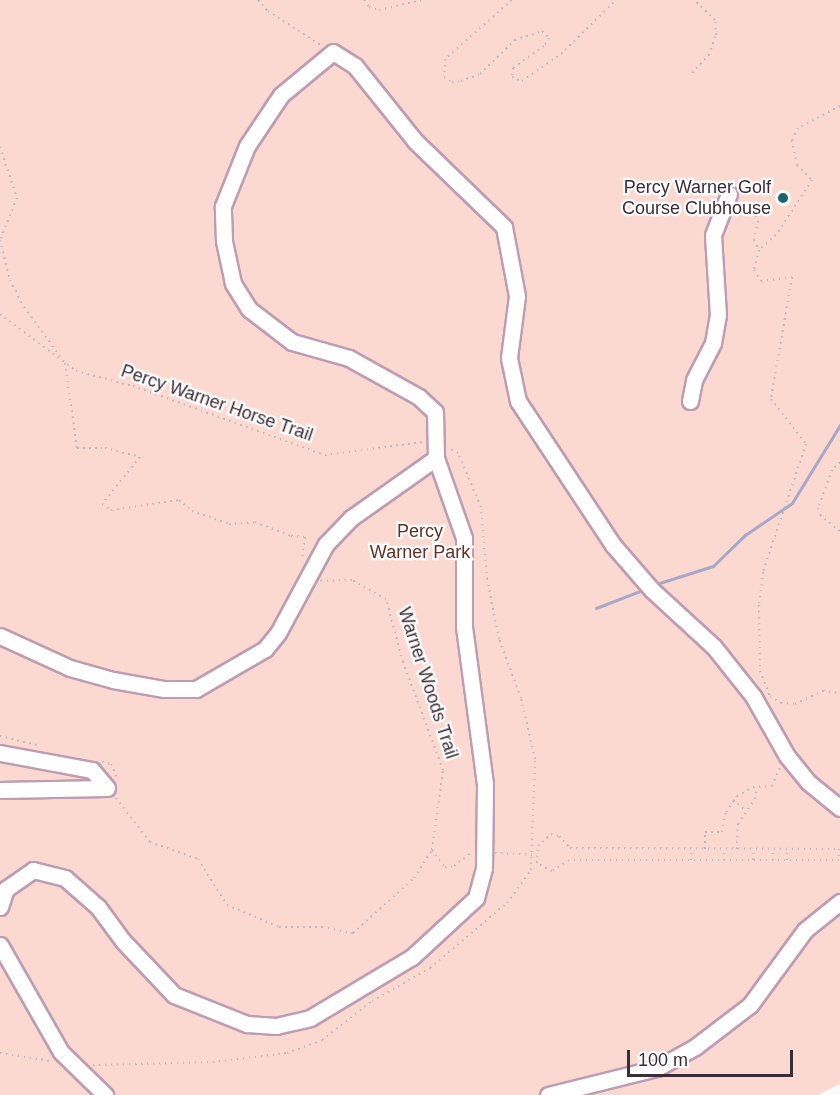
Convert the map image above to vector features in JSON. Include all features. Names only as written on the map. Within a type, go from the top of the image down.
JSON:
[{"type":"street","points":[[0,907],[6,889],[33,870],[65,878],[98,907],[123,941],[174,995],[247,1024],[276,1026],[310,1018],[412,957],[476,898],[485,853],[484,774],[464,626],[464,538],[436,458],[435,412],[419,397],[349,358],[292,342],[249,309],[233,283],[224,241],[223,206],[247,146],[282,95],[333,52],[355,66],[415,141],[504,227],[517,296],[509,358],[518,401],[613,545],[652,590],[714,647],[753,696],[782,749],[808,782],[840,808]]},
{"type":"street","points":[[690,401],[694,380],[713,343],[718,315],[713,235],[729,194]]},
{"type":"street","points":[[0,636],[70,668],[112,680],[164,689],[196,688],[265,649],[278,633],[326,544],[351,518],[436,458]]},
{"type":"street","points":[[0,753],[92,770],[107,788],[0,790]]},
{"type":"street","points":[[548,1095],[657,1068],[695,1047],[750,1005],[805,930],[840,902]]},
{"type":"street","points":[[0,945],[5,967],[61,1052],[105,1095]]},
{"type":"path","points":[[258,0],[268,11],[333,52]]},
{"type":"path","points":[[364,0],[369,8],[379,10],[421,0]]},
{"type":"path","points":[[512,0],[445,58],[444,76],[461,81],[480,74],[515,40],[542,31],[549,38],[544,46],[513,68],[512,77],[522,81],[561,54],[616,0]]},
{"type":"path","points":[[692,73],[705,60],[716,35],[715,20],[694,0]]},
{"type":"path","points":[[840,106],[798,128],[792,140],[797,165],[812,180],[776,235],[759,250],[754,270],[761,281],[790,276],[793,282],[771,399],[806,444],[785,502],[760,595],[760,671],[765,688],[775,701],[787,705],[823,691],[840,693]]},
{"type":"path","points":[[0,147],[17,198],[0,240],[10,280],[64,363],[77,448],[105,448],[140,457],[102,504],[111,510],[179,500],[192,511],[229,525],[255,522],[291,536],[305,537],[302,565],[308,578]]},
{"type":"path","points":[[753,210],[758,221],[754,240],[759,250]]},
{"type":"path","name":"Percy Warner Horse Trail","points":[[0,314],[76,371],[133,386],[325,455],[436,441]]},
{"type":"path","points":[[0,1053],[114,1067],[213,1062],[287,1053],[322,1040],[372,1001],[430,968],[507,903],[531,870],[536,759],[521,698],[500,639],[487,579],[481,507],[458,453],[436,441]]},
{"type":"path","points":[[840,462],[832,470],[818,508],[820,515],[840,531]]},
{"type":"path","name":"Warner Woods Trail","points":[[94,760],[111,764],[119,782],[116,798],[150,842],[198,859],[227,905],[279,927],[322,927],[352,933],[414,878],[432,850],[443,770],[403,662],[386,599],[352,580],[315,582],[308,578]]},
{"type":"path","points":[[0,736],[52,749]]},
{"type":"path","points":[[705,849],[705,832],[722,832],[726,812],[733,800],[757,787],[776,783],[782,749]]},
{"type":"path","points":[[737,849],[738,824],[745,810],[755,798],[757,787]]},
{"type":"path","points":[[733,800],[745,810]]},
{"type":"path","points":[[551,834],[559,836],[570,848],[691,849],[839,849],[840,854],[839,860],[569,860],[552,871],[537,863],[538,846],[551,834]]},
{"type":"path","points":[[691,849],[691,860]]},
{"type":"path","points":[[724,849],[724,860]]},
{"type":"path","points":[[753,860],[754,849]]},
{"type":"path","points":[[773,849],[773,860]]},
{"type":"path","points":[[787,849],[787,860]]},
{"type":"path","points":[[432,850],[445,867],[454,866],[471,852],[537,855]]},
{"type":"green space","name":"Percy Warner Park","points":[[0,0],[840,0],[840,1084],[818,1095],[0,1095]]},
{"type":"waterway","points":[[653,585],[713,566],[745,535],[792,503],[840,425]]},
{"type":"waterway","points":[[596,608],[645,589]]},
{"type":"place","name":"Percy Warner Golf Course Clubhouse","points":[[783,198]]}]
